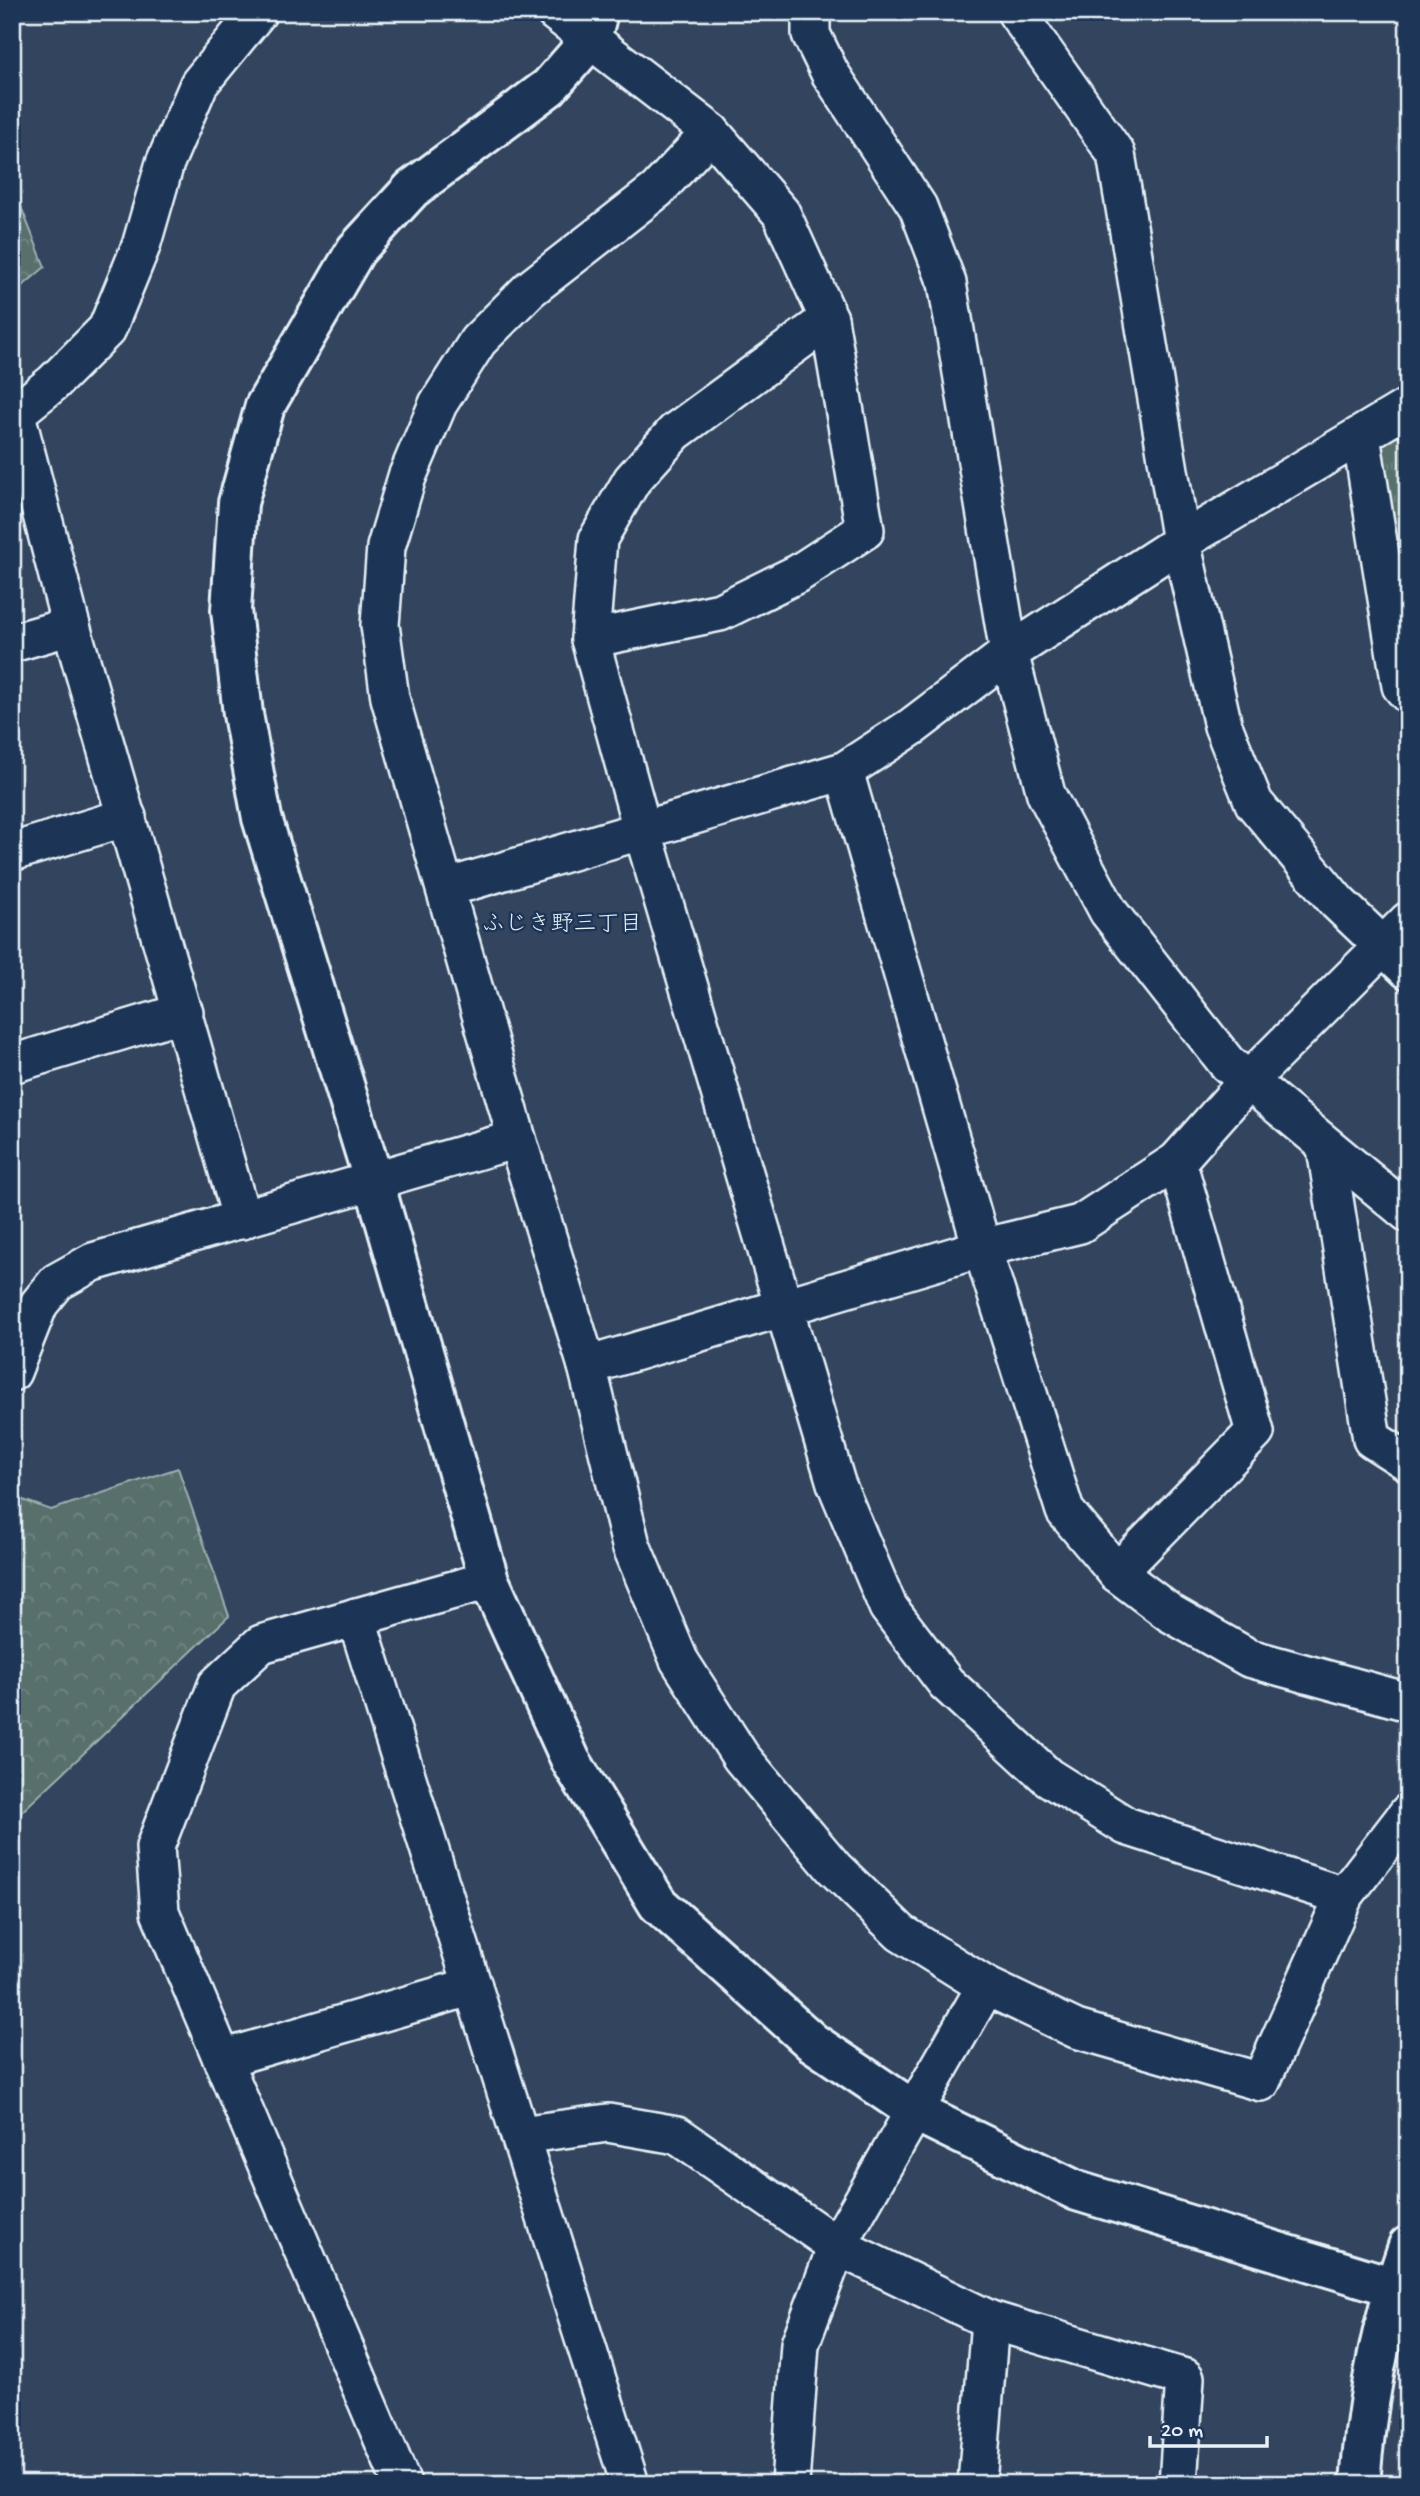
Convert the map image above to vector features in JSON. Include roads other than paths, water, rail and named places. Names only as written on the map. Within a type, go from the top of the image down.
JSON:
[{"type":"street","points":[[242,1220],[71,626],[14,415],[107,329],[141,246],[165,163],[199,84],[258,12]]},
{"type":"street","points":[[555,12],[595,25],[711,131],[781,213],[828,319],[864,530],[799,573],[720,612],[590,639]]},
{"type":"street","points":[[811,12],[811,34],[830,74],[918,207],[947,283],[1009,653],[1046,794],[1108,911],[1227,1063],[1326,1148],[1408,1213]]},
{"type":"street","points":[[587,1366],[982,1248],[1080,1224],[1177,1161],[1248,1082],[1400,946],[1336,902],[1254,803],[1223,726],[1181,542],[1116,154],[1016,12]]},
{"type":"street","points":[[595,25],[549,87],[412,189],[356,250],[265,406],[238,503],[231,610],[243,714],[262,818],[374,1182],[489,1580],[571,1761],[657,1904],[812,2042],[916,2112],[1077,2191],[1401,2288]]},
{"type":"street","points":[[711,131],[657,190],[530,289],[478,341],[438,404],[407,477],[386,547],[380,625],[390,698],[517,1139],[587,1366],[631,1545],[679,1660],[741,1757],[834,1868],[901,1934],[986,1986],[1076,2029],[1261,2082],[1344,1896],[1408,1813]]},
{"type":"street","points":[[828,319],[675,432],[632,480],[598,539],[590,639],[642,829],[836,1483],[888,1607],[946,1683],[1048,1777],[1126,1826],[1344,1896]]},
{"type":"street","points":[[446,888],[844,771],[913,726],[1009,653],[1181,542],[1408,407]]},
{"type":"street","points":[[1361,436],[1401,686],[1408,694]]},
{"type":"street","points":[[12,643],[71,626]]},
{"type":"street","points":[[844,771],[982,1248],[1065,1511],[1117,1573],[1170,1613],[1249,1658],[1408,1702]]},
{"type":"street","points":[[12,852],[127,817]]},
{"type":"street","points":[[12,1064],[184,1012]]},
{"type":"street","points":[[12,1372],[39,1304],[57,1282],[93,1262],[517,1139]]},
{"type":"street","points":[[1326,1148],[1372,1439],[1408,1462]]},
{"type":"street","points":[[1117,1573],[1255,1432],[1177,1161]]},
{"type":"street","points":[[402,2484],[160,1912],[155,1847],[217,1685],[261,1644],[489,1580]]},
{"type":"street","points":[[356,1617],[630,2484]]},
{"type":"street","points":[[222,2059],[473,1986]]},
{"type":"street","points":[[790,2484],[800,2344],[837,2246],[986,1986]]},
{"type":"street","points":[[520,2135],[608,2123],[677,2134],[837,2246],[990,2320],[1185,2378],[1178,2484]]},
{"type":"street","points":[[1360,2484],[1375,2369],[1401,2288],[1408,2246]]},
{"type":"street","points":[[977,2484],[990,2320]]},
{"type":"district","name":"ふじき野三丁目","points":[[562,925]]}]
